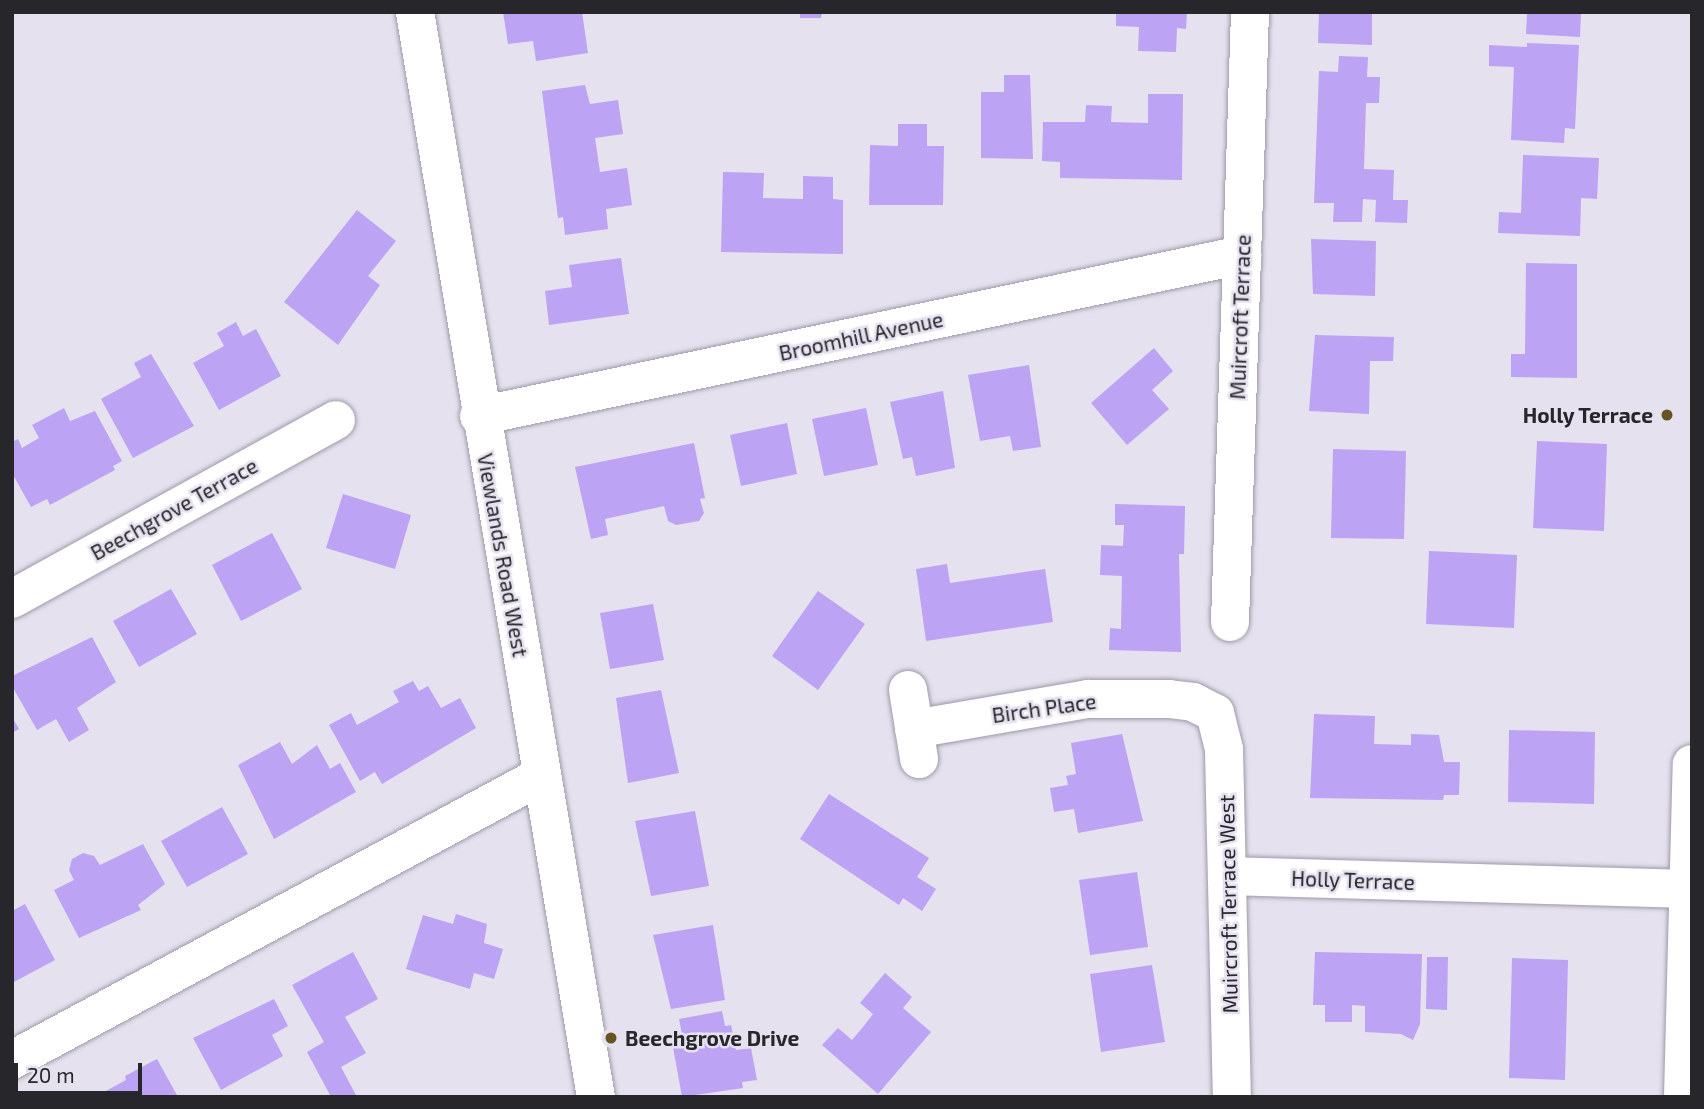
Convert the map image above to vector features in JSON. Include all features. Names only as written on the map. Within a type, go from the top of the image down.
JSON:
[{"type":"street","name":"Viewlands Road West","points":[[415,12],[479,416],[596,1097]]},
{"type":"street","name":"Muircroft Terrace","points":[[1230,622],[1250,12]]},
{"type":"street","name":"Broomhill Avenue","points":[[479,416],[1242,255]]},
{"type":"street","name":"Beechgrove Terrace","points":[[12,599],[335,420]]},
{"type":"street","name":"Birch Place","points":[[908,691],[916,744],[1088,699],[1193,702],[1215,713]]},
{"type":"street","name":"Muircroft Terrace West","points":[[1215,713],[1223,730],[1232,1097]]},
{"type":"street","points":[[1683,1097],[1692,764]]},
{"type":"street","points":[[12,1060],[541,776]]},
{"type":"street","name":"Holly Terrace","points":[[1227,876],[1689,889]]},
{"type":"building","points":[[503,12],[582,12],[588,53],[536,61],[533,41],[508,44]]},
{"type":"building","points":[[800,12],[822,12],[821,18],[800,18]]},
{"type":"building","points":[[1116,12],[1187,12],[1186,29],[1177,28],[1176,52],[1138,51],[1139,27],[1116,26]]},
{"type":"building","points":[[1319,12],[1372,12],[1372,45],[1318,43]]},
{"type":"building","points":[[1527,12],[1581,12],[1580,37],[1526,34]]},
{"type":"building","points":[[1527,43],[1579,45],[1575,129],[1565,128],[1564,143],[1511,140],[1514,67],[1489,66],[1489,45],[1527,47]]},
{"type":"building","points":[[1339,56],[1368,57],[1367,77],[1380,77],[1379,103],[1366,103],[1364,169],[1394,170],[1393,200],[1408,200],[1407,223],[1375,222],[1376,200],[1363,199],[1362,222],[1333,222],[1334,203],[1314,203],[1319,71],[1338,72]]},
{"type":"building","points":[[1004,75],[1030,75],[1033,159],[981,158],[981,92],[1004,92]]},
{"type":"building","points":[[585,85],[590,104],[618,100],[623,134],[595,138],[600,172],[627,168],[632,205],[606,209],[608,229],[565,235],[563,217],[558,218],[542,91]]},
{"type":"building","points":[[1148,94],[1183,94],[1182,180],[1060,178],[1060,162],[1042,161],[1043,122],[1085,122],[1086,105],[1112,106],[1111,122],[1148,123]]},
{"type":"building","points":[[898,124],[927,124],[927,146],[944,146],[943,205],[869,205],[870,145],[898,146]]},
{"type":"building","points":[[1523,155],[1599,158],[1597,199],[1581,198],[1580,236],[1498,233],[1499,212],[1521,213]]},
{"type":"building","points":[[723,172],[764,173],[763,198],[803,199],[803,176],[833,177],[833,199],[843,200],[843,254],[721,252]]},
{"type":"building","points":[[357,210],[396,241],[368,276],[380,285],[338,345],[284,302]]},
{"type":"building","points":[[1311,239],[1376,241],[1375,296],[1313,294]]},
{"type":"building","points":[[621,258],[629,314],[549,325],[545,291],[572,287],[569,265]]},
{"type":"building","points":[[1526,263],[1577,264],[1577,378],[1511,377],[1511,354],[1525,354]]},
{"type":"building","points":[[236,322],[243,336],[256,329],[281,376],[219,410],[193,363],[224,346],[217,333]]},
{"type":"building","points":[[1315,335],[1394,337],[1393,361],[1370,361],[1369,414],[1309,411]]},
{"type":"building","points":[[1154,348],[1173,371],[1152,390],[1169,409],[1127,445],[1091,403]]},
{"type":"building","points":[[151,354],[194,426],[133,458],[101,399],[141,377],[134,363]]},
{"type":"building","points":[[1029,365],[1041,447],[1013,451],[1010,436],[980,441],[968,375]]},
{"type":"building","points":[[943,391],[955,468],[916,476],[912,457],[903,459],[890,402]]},
{"type":"building","points":[[64,408],[70,421],[95,411],[122,461],[113,466],[115,470],[50,505],[47,499],[31,507],[12,473],[12,442],[18,439],[22,448],[39,438],[32,425]]},
{"type":"building","points":[[866,408],[878,465],[824,476],[812,419]]},
{"type":"building","points":[[787,423],[797,474],[741,486],[730,435]]},
{"type":"building","points":[[1537,441],[1607,444],[1604,531],[1533,528]]},
{"type":"building","points":[[694,443],[705,498],[700,499],[704,513],[699,521],[676,525],[668,521],[664,506],[605,519],[608,535],[591,539],[575,467]]},
{"type":"building","points":[[1333,449],[1406,451],[1404,539],[1331,538]]},
{"type":"building","points":[[343,494],[411,515],[395,569],[326,548]]},
{"type":"building","points":[[1115,504],[1185,506],[1184,554],[1179,554],[1181,652],[1109,650],[1110,628],[1121,629],[1122,576],[1100,575],[1101,545],[1123,546],[1124,525],[1115,525]]},
{"type":"building","points":[[272,533],[302,589],[241,621],[212,565]]},
{"type":"building","points":[[1429,551],[1517,555],[1514,628],[1426,624]]},
{"type":"building","points":[[947,564],[950,583],[1045,569],[1053,622],[926,641],[916,569]]},
{"type":"building","points":[[171,589],[197,634],[139,667],[113,621]]},
{"type":"building","points":[[818,591],[865,624],[818,690],[772,656]]},
{"type":"building","points":[[653,604],[664,660],[610,669],[600,613]]},
{"type":"building","points":[[92,637],[116,682],[77,708],[89,730],[69,742],[56,719],[37,730],[12,686],[12,676]]},
{"type":"building","points":[[413,681],[419,691],[428,686],[441,708],[460,698],[476,728],[382,784],[375,772],[360,781],[329,725],[351,713],[357,725],[399,702],[393,691]]},
{"type":"building","points":[[661,690],[679,773],[628,783],[616,698]]},
{"type":"building","points":[[1314,714],[1375,716],[1374,744],[1411,745],[1411,734],[1439,735],[1444,762],[1460,762],[1459,795],[1444,795],[1443,800],[1310,798]]},
{"type":"building","points":[[12,717],[19,729],[12,733]]},
{"type":"building","points":[[1509,730],[1595,732],[1594,804],[1508,802]]},
{"type":"building","points":[[1122,734],[1143,821],[1078,833],[1074,809],[1054,812],[1050,788],[1068,785],[1066,776],[1076,774],[1071,743]]},
{"type":"building","points":[[280,742],[292,764],[317,745],[330,769],[340,763],[356,792],[274,839],[238,765]]},
{"type":"building","points":[[829,794],[929,858],[917,877],[936,889],[922,911],[903,898],[899,905],[800,839]]},
{"type":"building","points":[[222,807],[248,854],[187,887],[161,841]]},
{"type":"building","points":[[695,811],[709,886],[651,896],[635,821]]},
{"type":"building","points":[[143,844],[165,884],[138,905],[141,910],[79,938],[54,890],[74,880],[69,870],[72,859],[83,853],[94,856],[100,865]]},
{"type":"building","points":[[1137,872],[1148,947],[1090,955],[1079,880]]},
{"type":"building","points":[[25,904],[55,960],[12,983],[12,911]]},
{"type":"building","points":[[456,914],[487,924],[484,943],[503,949],[494,979],[474,973],[470,989],[406,969],[423,915],[453,924]]},
{"type":"building","points":[[713,925],[725,1000],[671,1009],[653,935]]},
{"type":"building","points":[[353,952],[378,999],[345,1017],[366,1053],[341,1067],[357,1097],[331,1097],[307,1052],[324,1042],[292,985]]},
{"type":"building","points":[[1315,952],[1422,954],[1420,1024],[1413,1040],[1401,1034],[1365,1032],[1365,1006],[1352,1005],[1352,1022],[1325,1022],[1325,1005],[1313,1005]]},
{"type":"building","points":[[1427,957],[1448,957],[1447,1010],[1426,1009]]},
{"type":"building","points":[[1512,958],[1568,960],[1565,1080],[1509,1078]]},
{"type":"building","points":[[1152,965],[1165,1042],[1101,1052],[1090,974]]},
{"type":"building","points":[[885,973],[912,997],[903,1008],[931,1032],[878,1094],[822,1045],[838,1028],[852,1040],[873,1014],[860,1003]]},
{"type":"building","points":[[274,999],[288,1026],[272,1035],[283,1056],[221,1090],[193,1038]]},
{"type":"building","points":[[722,1011],[725,1026],[731,1025],[736,1050],[751,1048],[757,1080],[742,1082],[743,1088],[682,1097],[671,1036],[682,1034],[679,1019]]},
{"type":"building","points":[[157,1059],[178,1097],[95,1097],[126,1080],[125,1076]]},
{"type":"place","name":"Holly Terrace","points":[[1667,415]]},
{"type":"place","name":"Beechgrove Drive","points":[[611,1038]]}]
